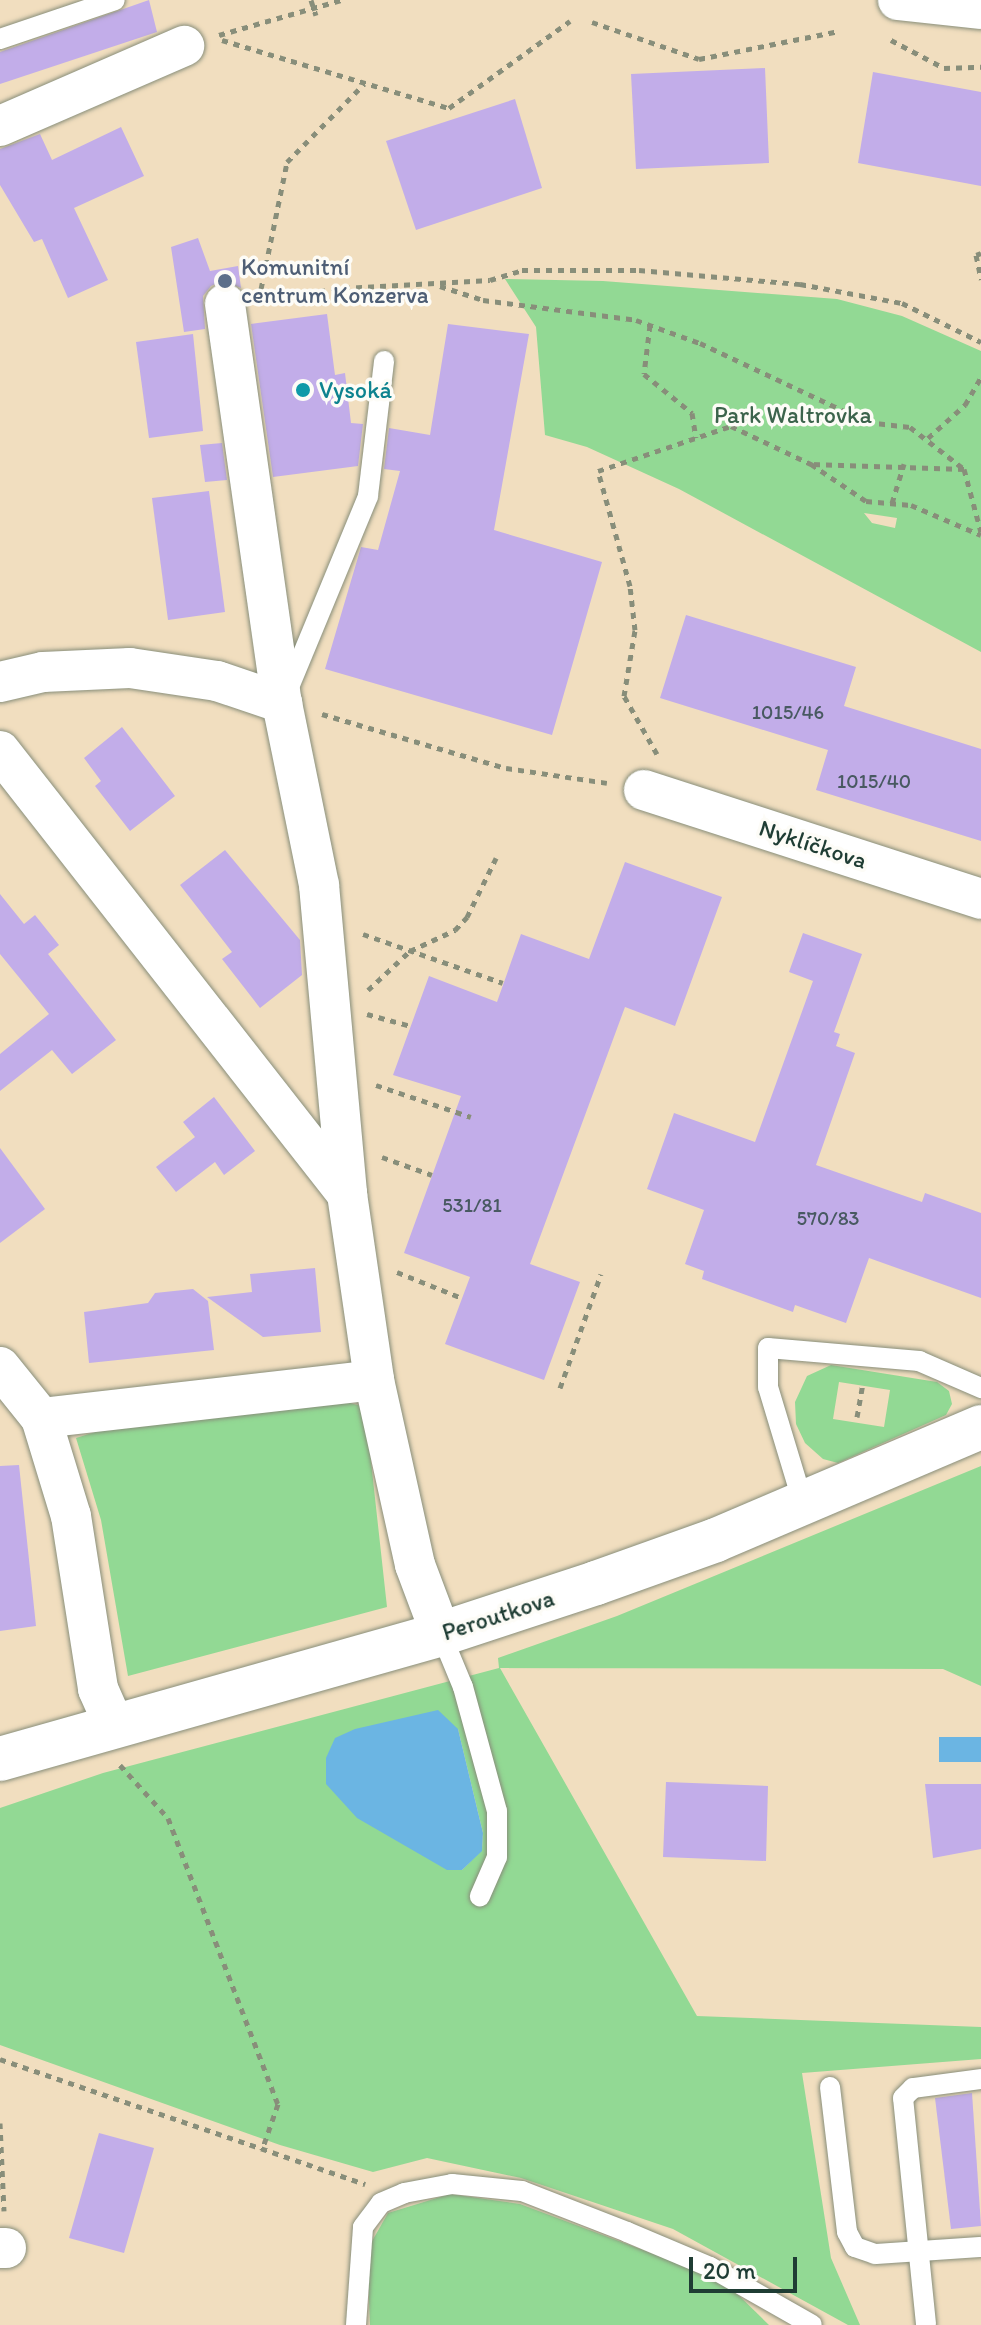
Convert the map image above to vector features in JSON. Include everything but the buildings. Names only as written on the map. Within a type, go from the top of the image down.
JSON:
[{"type":"street","points":[[887,16],[981,9]]},
{"type":"street","points":[[0,126],[198,42]]},
{"type":"street","points":[[242,302],[282,703],[319,885],[347,1194],[374,1380],[415,1565],[441,1634]]},
{"type":"street","points":[[0,682],[43,672],[130,668],[217,681],[282,703]]},
{"type":"street","points":[[0,751],[347,1194]]},
{"type":"street","name":"Nyklíčkova","points":[[644,790],[981,899]]},
{"type":"street","points":[[0,1367],[41,1418],[71,1516],[98,1689],[116,1744]]},
{"type":"street","points":[[41,1418],[374,1380]]},
{"type":"street","name":"Peroutkova","points":[[0,1759],[116,1744],[716,1540],[981,1427]]},
{"type":"lane","points":[[0,39],[115,0]]},
{"type":"lane","points":[[282,703],[368,496],[384,361]]},
{"type":"lane","points":[[803,1503],[768,1387],[768,1348],[919,1361],[981,1388]]},
{"type":"lane","points":[[441,1634],[463,1687],[497,1811],[497,1857],[480,1896]]},
{"type":"lane","points":[[926,2324],[903,2098],[913,2088],[981,2079]]},
{"type":"lane","points":[[830,2087],[851,2239],[855,2247],[875,2254],[981,2247]]},
{"type":"lane","points":[[356,2325],[358,2244],[363,2227],[381,2203],[404,2193],[452,2184],[522,2191],[710,2267],[812,2325]]},
{"type":"path","points":[[311,0],[316,15]]},
{"type":"path","points":[[198,42],[341,0]]},
{"type":"path","points":[[887,16],[944,68],[981,67]]},
{"type":"path","points":[[198,42],[449,108],[570,21]]},
{"type":"path","points":[[592,22],[699,59],[839,31]]},
{"type":"path","points":[[364,84],[287,162],[242,302],[344,288],[440,286],[490,280],[522,270],[639,270],[800,284],[902,303],[981,342]]},
{"type":"path","points":[[981,253],[976,255],[981,279]]},
{"type":"path","points":[[440,286],[483,300],[554,306],[650,325],[700,343],[829,408],[867,422],[910,427],[964,469],[981,534]]},
{"type":"path","points":[[650,325],[644,374],[692,413],[696,438]]},
{"type":"path","points":[[928,438],[965,405],[981,377]]},
{"type":"path","points":[[686,803],[624,696],[635,630],[630,586],[598,471],[731,426],[811,464],[866,501],[911,505],[981,534]]},
{"type":"path","points":[[811,464],[904,464],[964,469]]},
{"type":"path","points":[[892,503],[904,464]]},
{"type":"path","points":[[282,703],[506,768],[644,790]]},
{"type":"path","points":[[355,999],[388,976],[410,951],[455,930],[496,858]]},
{"type":"path","points":[[358,933],[503,983]]},
{"type":"path","points":[[357,1011],[411,1026]]},
{"type":"path","points":[[362,1080],[471,1117]]},
{"type":"path","points":[[374,1154],[432,1175]]},
{"type":"path","points":[[560,1388],[601,1274]]},
{"type":"path","points":[[857,1417],[866,1370]]},
{"type":"path","points":[[116,1744],[168,1818],[278,2104],[262,2150]]},
{"type":"path","points":[[0,2059],[262,2150],[361,2179],[381,2203]]},
{"type":"path","points":[[0,2123],[3,2248]]},
{"type":"green space","name":"Park Waltrovka","points":[[505,279],[603,281],[837,299],[902,316],[981,351],[981,652],[679,489],[587,447],[545,435],[536,327]],"holes":[[[864,513],[897,518],[895,528],[872,523]]]},
{"type":"green space","points":[[831,1365],[937,1382],[949,1391],[952,1404],[946,1415],[838,1463],[823,1459],[805,1443],[796,1424],[795,1402],[807,1376]],"holes":[[[839,1382],[890,1390],[884,1427],[833,1419]]]},
{"type":"green space","points":[[339,1400],[365,1407],[387,1607],[128,1676],[101,1520],[76,1438],[111,1427]]},
{"type":"green space","points":[[981,1466],[981,1686],[943,1669],[500,1668],[697,2016],[981,2027],[981,2059],[802,2073],[831,2258],[860,2325],[848,2325],[673,2229],[521,2178],[427,2158],[373,2172],[280,2145],[0,2045],[0,1808],[103,1773],[499,1668],[498,1658],[617,1616]],"holes":[[[458,1729],[483,1833],[482,1850],[462,1870]]]},
{"type":"green space","points":[[450,2194],[520,2204],[723,2280],[769,2325],[370,2325],[367,2250],[388,2213]]},
{"type":"water","points":[[438,1710],[458,1729],[483,1833],[482,1851],[462,1870],[447,1870],[357,1818],[326,1784],[326,1758],[335,1738],[355,1729]]},
{"type":"water","points":[[939,1737],[981,1737],[981,1762],[939,1762]]},
{"type":"place","name":"Komunitní centrum Konzerva","points":[[225,281]]},
{"type":"place","name":"Vysoká","points":[[303,390]]}]
